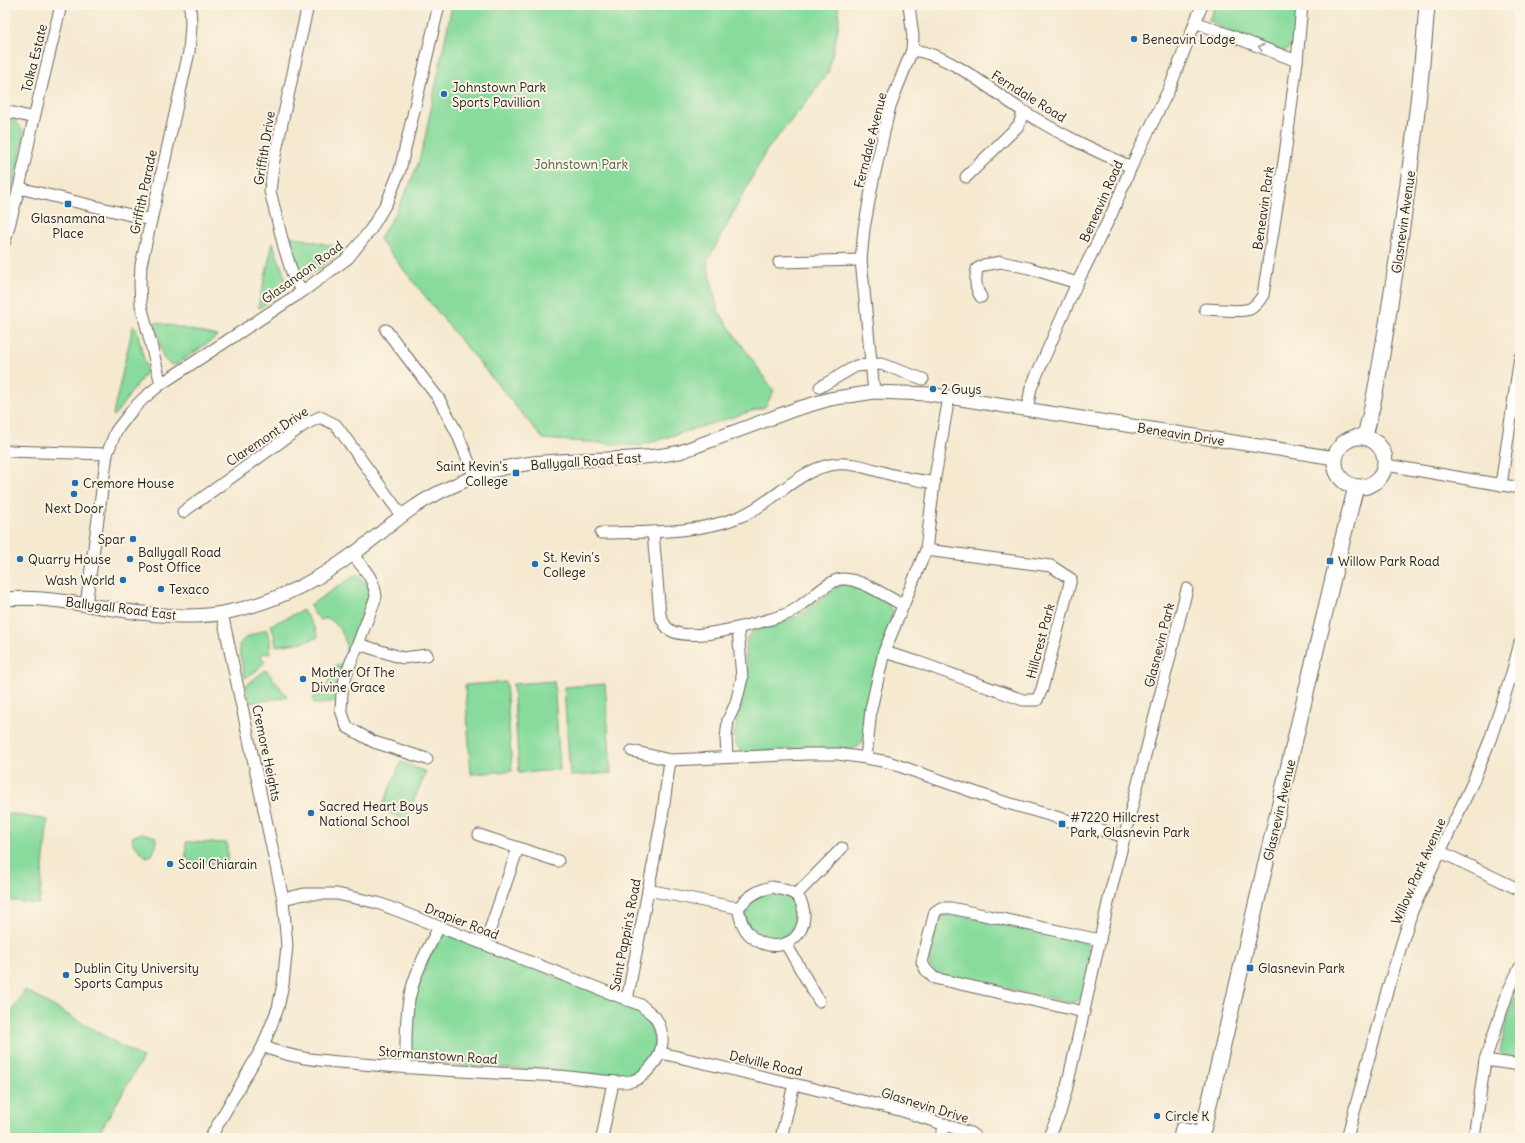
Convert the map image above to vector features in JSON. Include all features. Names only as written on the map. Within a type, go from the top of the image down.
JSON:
[{"type":"main road","name":"Glasnevin Avenue","points":[[1365,436],[1382,355],[1402,234],[1417,113],[1427,5]]},
{"type":"main road","points":[[1356,436],[1365,436],[1378,443],[1386,457],[1386,465],[1379,480],[1368,486],[1356,487],[1349,485],[1340,477],[1335,466],[1335,458],[1340,447],[1348,439],[1356,436]]},
{"type":"main road","name":"Glasnevin Avenue","points":[[1201,1135],[1338,557],[1356,487]]},
{"type":"street","name":"Tolka Estate","points":[[5,241],[19,188],[61,5]]},
{"type":"street","name":"Griffith Parade","points":[[161,384],[141,306],[141,265],[189,52],[191,25],[190,5]]},
{"type":"street","name":"Griffith Drive","points":[[303,291],[294,279],[292,273],[270,191],[280,130],[308,5]]},
{"type":"street","name":"Glasanaon Road","points":[[86,605],[107,454],[116,431],[133,409],[161,384],[303,291],[348,258],[371,229],[387,202],[400,170],[439,5]]},
{"type":"street","name":"Ferndale Avenue","points":[[874,392],[862,260],[864,229],[890,106],[912,50],[913,37],[909,5]]},
{"type":"street","name":"Beneavin Road","points":[[1027,410],[1031,388],[1131,167],[1170,87],[1202,5]]},
{"type":"street","name":"Beneavin Park","points":[[1205,309],[1236,310],[1250,308],[1258,303],[1263,295],[1285,155],[1297,61],[1302,5]]},
{"type":"street","points":[[1196,22],[1297,61]]},
{"type":"street","name":"Ferndale Road","points":[[912,50],[933,55],[962,70],[1023,112],[1080,144],[1131,167]]},
{"type":"street","points":[[5,111],[34,118]]},
{"type":"street","points":[[966,177],[1019,125],[1023,112]]},
{"type":"street","points":[[19,188],[151,220]]},
{"type":"street","points":[[779,262],[862,260]]},
{"type":"street","points":[[981,297],[975,285],[977,269],[984,265],[1001,262],[1028,268],[1077,284]]},
{"type":"street","points":[[386,330],[439,399],[457,433],[475,477]]},
{"type":"street","points":[[1501,485],[1520,357]]},
{"type":"street","points":[[820,387],[856,366],[881,364],[923,379]]},
{"type":"street","name":"Ballygall Road East","points":[[5,599],[50,600],[140,613],[176,616],[222,613],[264,603],[285,595],[318,578],[353,555],[416,505],[438,493],[475,477],[494,471],[536,462],[666,455],[680,452],[830,398],[874,392],[929,394],[1027,410]]},
{"type":"street","points":[[866,758],[871,709],[884,652],[926,550],[934,482],[949,397]]},
{"type":"street","name":"Beneavin Drive","points":[[1027,410],[1335,458]]},
{"type":"street","name":"Claremont Drive","points":[[183,512],[298,429],[320,417],[336,425],[402,516]]},
{"type":"street","points":[[5,450],[107,454]]},
{"type":"street","points":[[601,534],[670,531],[708,526],[739,517],[760,505],[792,482],[817,468],[837,464],[854,465],[890,474],[934,482]]},
{"type":"street","points":[[1386,465],[1520,488]]},
{"type":"street","points":[[653,532],[660,615],[663,623],[670,630],[685,634],[703,634],[738,629],[790,613],[826,586],[840,579],[851,580],[903,605]]},
{"type":"street","name":"Hillcrest Park","points":[[884,652],[918,662],[1023,700],[1037,700],[1042,689],[1071,579],[1051,566],[926,550]]},
{"type":"street","points":[[353,555],[371,578],[375,586],[376,597],[346,675],[342,693],[341,710],[347,727],[374,742],[428,759]]},
{"type":"street","name":"Glasnevin Park","points":[[1048,1138],[1060,1113],[1066,1091],[1100,940],[1187,589]]},
{"type":"street","name":"Cremore Heights","points":[[210,1138],[263,1046],[278,1008],[283,984],[287,946],[283,899],[222,613]]},
{"type":"street","points":[[727,757],[726,738],[728,720],[736,703],[742,678],[738,629]]},
{"type":"street","name":"Willow Park Avenue","points":[[1347,1138],[1387,990],[1412,911],[1441,852],[1490,740],[1520,643]]},
{"type":"street","points":[[358,644],[403,658],[427,655]]},
{"type":"street","points":[[632,751],[670,760],[808,754],[838,754],[866,758],[888,762],[994,798],[1125,837]]},
{"type":"street","name":"Saint Pappin's Road","points":[[661,1053],[661,1032],[654,1017],[641,1005],[627,1000],[662,818],[670,760]]},
{"type":"street","points":[[479,835],[558,861]]},
{"type":"street","points":[[485,944],[518,848]]},
{"type":"street","points":[[796,895],[842,848]]},
{"type":"street","points":[[1441,852],[1520,890]]},
{"type":"street","points":[[772,887],[783,889],[796,895],[801,902],[805,914],[802,929],[786,944],[770,946],[758,941],[749,934],[742,924],[738,908],[746,899],[764,889],[772,887]]},
{"type":"street","points":[[648,890],[738,908]]},
{"type":"street","name":"Drapier Road","points":[[283,899],[304,894],[337,894],[378,903],[627,1000]]},
{"type":"street","points":[[1084,1012],[934,978],[926,970],[922,962],[935,912],[941,908],[951,908],[1100,940]]},
{"type":"street","points":[[406,1068],[409,1000],[418,968],[439,927]]},
{"type":"street","points":[[786,944],[819,1001]]},
{"type":"street","points":[[1474,1138],[1485,1060],[1508,992],[1520,967]]},
{"type":"street","name":"Stormanstown Road","points":[[263,1046],[276,1052],[291,1056],[406,1068],[565,1077],[613,1082]]},
{"type":"street","points":[[602,1138],[613,1082],[632,1081],[645,1074],[655,1063],[661,1053]]},
{"type":"street","name":"Delville Road","points":[[661,1053],[864,1102]]},
{"type":"street","points":[[1485,1060],[1520,1065]]},
{"type":"street","points":[[780,1138],[794,1084]]},
{"type":"street","name":"Glasnevin Drive","points":[[864,1102],[903,1111],[946,1124],[970,1133],[977,1138]]},
{"type":"street","points":[[940,1138],[946,1124]]},
{"type":"street","name":"Glasnevin Avenue","points":[[1179,1138],[1181,1128],[1201,1135]]},
{"type":"green space","name":"Johnstown Park","points":[[452,5],[838,5],[839,24],[828,73],[766,151],[707,262],[718,311],[774,391],[765,407],[639,446],[543,439],[379,239],[396,212],[418,164],[425,138]]},
{"type":"green space","points":[[1215,5],[1299,5],[1293,43],[1285,52],[1230,32],[1209,20]]},
{"type":"green space","points":[[5,118],[18,124],[22,129],[24,137],[5,222]]},
{"type":"green space","points":[[290,236],[342,248],[320,268],[309,274],[305,274],[299,271]]},
{"type":"green space","points":[[273,243],[288,287],[260,308],[258,307]]},
{"type":"green space","points":[[155,322],[218,336],[177,364],[171,365],[163,358]]},
{"type":"green space","points":[[133,326],[136,327],[147,371],[114,416],[113,414]]},
{"type":"green space","points":[[357,574],[367,584],[371,592],[345,659],[337,687],[335,701],[320,704],[314,703],[313,697],[323,695],[334,666],[342,664],[346,653],[346,646],[342,632],[335,624],[328,618],[320,620],[313,612],[310,605]]},
{"type":"green space","points":[[847,584],[868,592],[888,603],[893,611],[890,632],[865,738],[859,746],[843,751],[808,748],[743,753],[736,745],[734,735],[744,687],[747,638],[753,630],[794,618],[832,592],[839,585]]},
{"type":"green space","points":[[303,610],[315,629],[318,637],[304,642],[276,646],[271,625]]},
{"type":"green space","points":[[266,629],[270,639],[270,653],[262,654],[261,656],[265,662],[256,671],[245,678],[239,645],[245,638]]},
{"type":"green space","points":[[266,670],[288,697],[249,703],[246,685]]},
{"type":"green space","points":[[554,681],[560,770],[519,773],[513,684]]},
{"type":"green space","points":[[506,682],[512,771],[471,774],[465,685]]},
{"type":"green space","points":[[605,684],[611,773],[570,776],[564,687]]},
{"type":"green space","points":[[401,762],[426,772],[405,820],[381,809]]},
{"type":"green space","points":[[5,813],[48,820],[39,904],[5,900]]},
{"type":"green space","points":[[142,833],[156,837],[156,846],[152,855],[146,857],[133,844],[132,837]]},
{"type":"green space","points":[[186,842],[227,843],[227,864],[186,862]]},
{"type":"green space","points":[[767,891],[792,897],[797,904],[800,920],[793,935],[779,943],[758,936],[754,933],[748,924],[746,917],[744,908]]},
{"type":"green space","points":[[950,913],[1085,942],[1091,950],[1092,955],[1087,983],[1082,996],[1078,1001],[1073,1003],[936,974],[930,966],[929,961],[939,921],[942,917]]},
{"type":"green space","points":[[446,934],[630,1006],[644,1016],[650,1025],[654,1044],[653,1053],[649,1060],[636,1072],[618,1076],[412,1062],[410,1060],[412,1004],[429,957],[440,938]]},
{"type":"green space","points":[[1520,986],[1520,1062],[1507,1059],[1500,1052],[1507,1018]]},
{"type":"green space","points":[[25,990],[143,1058],[96,1138],[5,1138],[5,1024]]},
{"type":"place","name":"Beneavin Lodge","points":[[1134,39]]},
{"type":"place","name":"Johnstown Park Sports Pavillion","points":[[444,94]]},
{"type":"place","name":"Glasnamana Place","points":[[68,204]]},
{"type":"place","name":"2 Guys","points":[[933,389]]},
{"type":"place","name":"Saint Kevin's College","points":[[516,473]]},
{"type":"place","name":"Cremore House","points":[[75,483]]},
{"type":"place","name":"Next Door","points":[[74,494]]},
{"type":"place","name":"Spar","points":[[133,539]]},
{"type":"place","name":"Quarry House","points":[[20,559]]},
{"type":"place","name":"Ballygall Road Post Office","points":[[130,559]]},
{"type":"place","name":"Willow Park Road","points":[[1330,561]]},
{"type":"place","name":"St. Kevin's College","points":[[535,564]]},
{"type":"place","name":"Wash World","points":[[123,580]]},
{"type":"place","name":"Texaco","points":[[161,589]]},
{"type":"place","name":"Mother Of The Divine Grace","points":[[303,679]]},
{"type":"place","name":"Sacred Heart Boys National School","points":[[311,813]]},
{"type":"place","name":"#7220 Hillcrest Park, Glasnevin Park","points":[[1062,824]]},
{"type":"place","name":"Scoil Chiarain","points":[[170,864]]},
{"type":"place","name":"Glasnevin Park","points":[[1250,968]]},
{"type":"place","name":"Dublin City University Sports Campus","points":[[66,975]]},
{"type":"place","name":"Circle K","points":[[1157,1116]]}]
